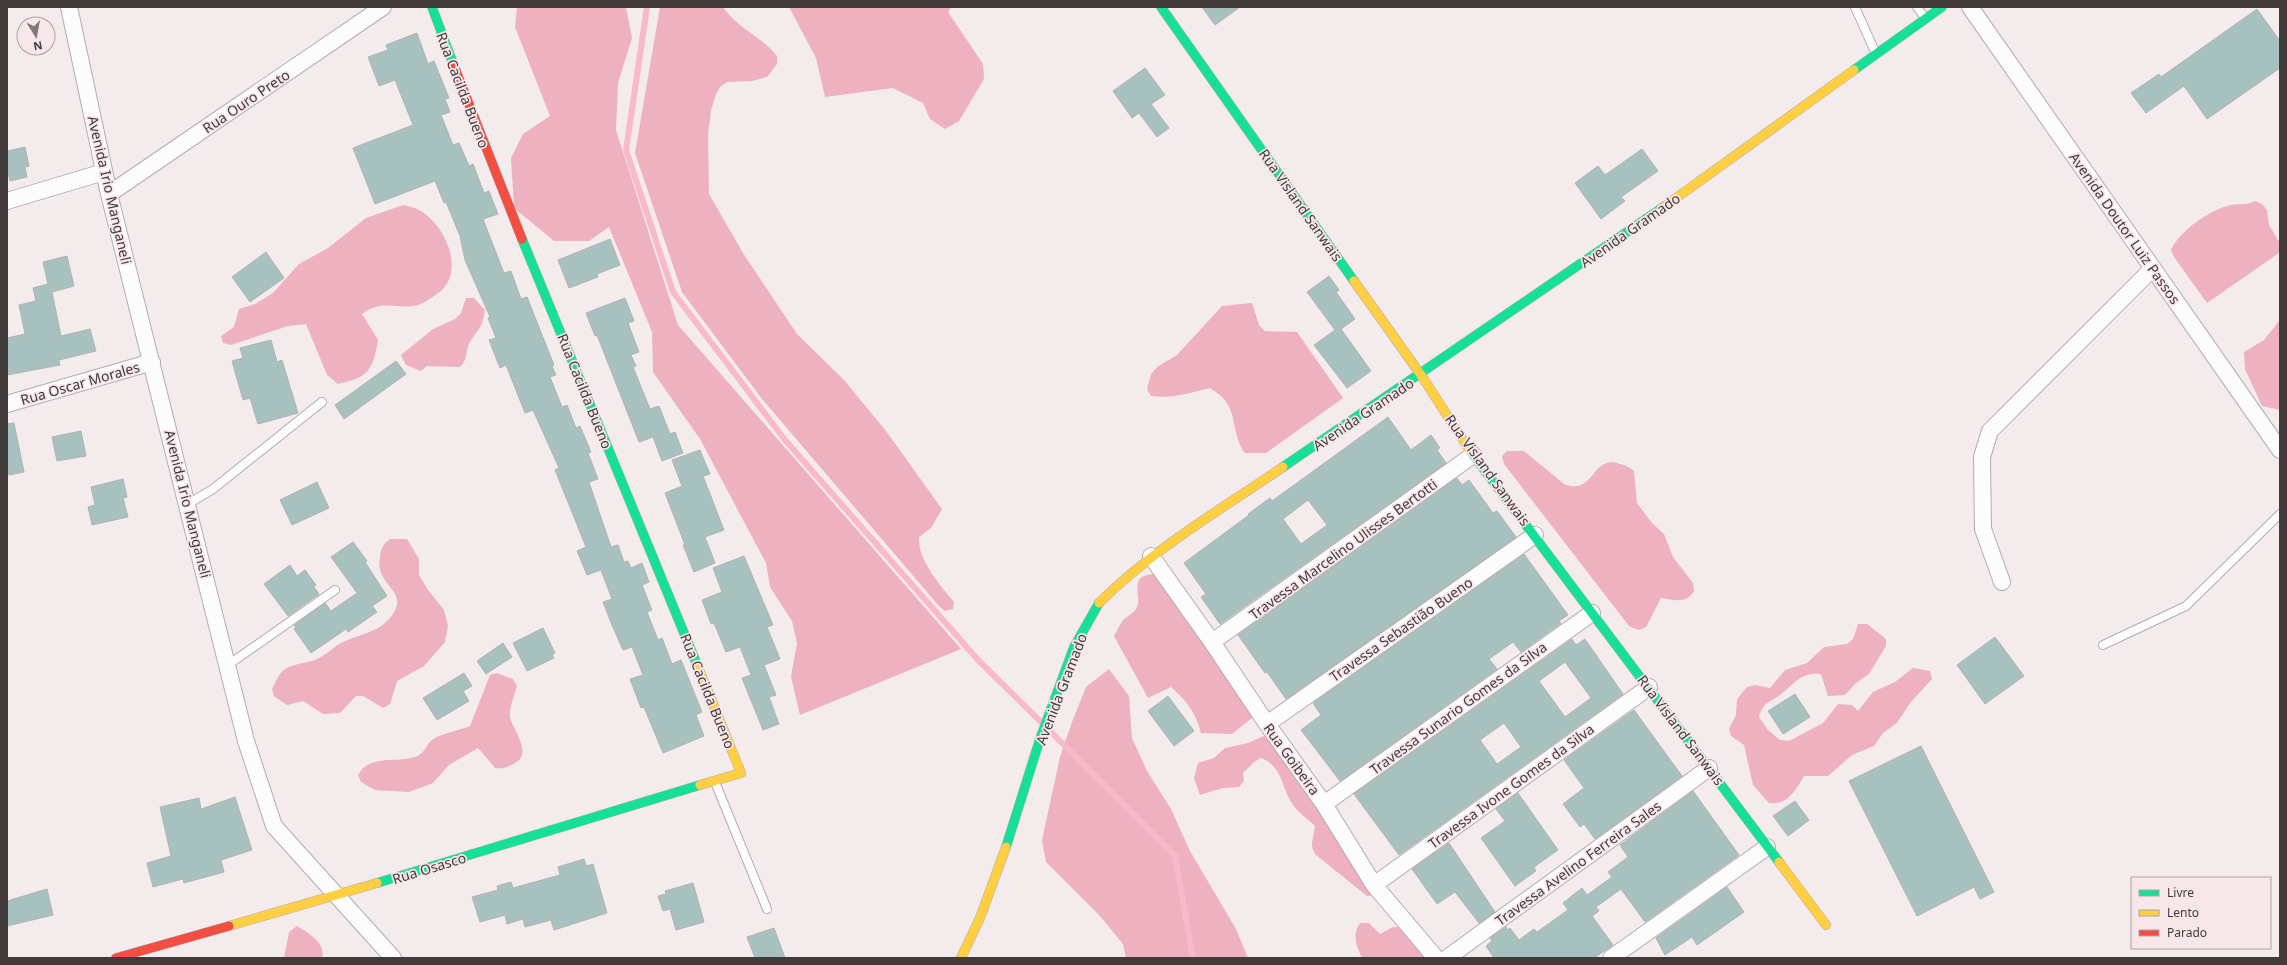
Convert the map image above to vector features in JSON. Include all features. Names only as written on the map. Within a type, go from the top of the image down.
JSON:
[{"type":"street","name":"Avenida Irio Manganeli","points":[[69,7],[109,194],[188,504],[246,741],[274,826],[335,896],[393,958]]},
{"type":"street","name":"Rua Ouro Preto","points":[[109,194],[382,7]]},
{"type":"street","name":"Rua Cacilda Bueno","points":[[432,7],[479,134],[741,773]]},
{"type":"street","name":"Rua Visland Sanwais","points":[[1161,7],[1421,375],[1473,455],[1535,535],[1826,924]]},
{"type":"street","name":"Avenida Gramado","points":[[961,958],[980,918],[1015,823],[1040,739],[1052,710],[1074,647],[1095,607],[1122,580],[1151,556],[1421,375],[1681,195],[1942,7]]},
{"type":"street","name":"Avenida Doutor Luiz Passos","points":[[1970,7],[2280,449]]},
{"type":"street","points":[[7,201],[104,172]]},
{"type":"street","points":[[2002,582],[1982,529],[1982,457],[1990,431],[2153,268]]},
{"type":"street","name":"Rua Oscar Morales","points":[[7,404],[152,362]]},
{"type":"street","name":"Travessa Marcelino Ulisses Bertotti","points":[[1212,642],[1473,455]]},
{"type":"street","name":"Travessa Sebastião Bueno","points":[[1267,724],[1535,535]]},
{"type":"street","name":"Rua Goibeira","points":[[1151,556],[1324,804],[1374,885],[1436,958]]},
{"type":"street","name":"Travessa Sunario Gomes da Silva","points":[[1324,804],[1592,613]]},
{"type":"street","name":"Travessa Ivone Gomes da Silva","points":[[1374,885],[1649,687]]},
{"type":"street","name":"Travessa Avelino Ferreira Sales","points":[[1447,958],[1709,768]]},
{"type":"street","name":"Rua Osasco","points":[[116,958],[335,896],[741,773]]},
{"type":"street","points":[[1611,958],[1767,847]]},
{"type":"lane","points":[[1855,7],[1876,54]]},
{"type":"lane","points":[[1917,7],[1925,18]]},
{"type":"lane","points":[[188,504],[213,489],[322,402]]},
{"type":"lane","points":[[2103,645],[2186,606],[2280,514]]},
{"type":"lane","points":[[228,665],[335,590]]},
{"type":"lane","points":[[715,781],[767,909]]},
{"type":"shaded area","points":[[517,7],[626,7],[632,38],[618,83],[616,130],[678,325],[961,649],[800,715],[791,677],[797,643],[792,621],[770,587],[766,563],[700,439],[653,372],[652,332],[609,227],[589,241],[554,241],[514,208],[511,158],[523,134],[550,116],[515,27]]},
{"type":"shaded area","points":[[660,7],[723,7],[735,21],[764,43],[777,56],[777,64],[767,77],[752,81],[727,82],[720,87],[716,94],[711,110],[708,135],[709,194],[743,253],[797,334],[844,380],[886,431],[942,509],[931,528],[919,537],[919,545],[931,572],[954,602],[953,609],[945,611],[939,606],[762,399],[682,292],[635,153]]},
{"type":"shaded area","points":[[789,7],[951,7],[948,12],[983,64],[984,79],[959,121],[945,129],[930,119],[923,103],[893,88],[825,97],[816,58]]},
{"type":"shaded area","points":[[2255,201],[2262,204],[2267,210],[2269,225],[2280,243],[2279,253],[2207,303],[2174,257],[2171,250],[2188,228],[2205,216],[2223,207]]},
{"type":"shaded area","points":[[403,205],[417,209],[427,215],[443,234],[451,258],[451,270],[448,281],[441,291],[421,304],[406,307],[385,305],[378,306],[362,314],[378,340],[374,359],[368,371],[363,375],[338,384],[327,375],[306,324],[288,326],[231,345],[223,343],[221,336],[234,327],[239,309],[255,304],[273,293],[299,264],[328,248],[366,218]]},
{"type":"shaded area","points":[[466,298],[474,298],[485,310],[481,325],[469,344],[463,364],[460,367],[427,366],[421,371],[406,365],[401,355],[433,329],[455,319],[461,313]]},
{"type":"shaded area","points":[[1252,303],[1259,325],[1265,331],[1297,332],[1343,398],[1266,453],[1245,453],[1238,440],[1231,410],[1221,397],[1210,388],[1166,397],[1151,396],[1147,389],[1151,374],[1157,367],[1177,355],[1222,306]]},
{"type":"shaded area","points":[[2279,321],[2280,410],[2262,406],[2245,369],[2244,352],[2264,340]]},
{"type":"shaded area","points":[[1507,451],[1524,451],[1564,484],[1574,486],[1581,485],[1587,481],[1602,465],[1609,462],[1622,464],[1632,469],[1634,471],[1637,503],[1652,523],[1664,534],[1673,557],[1693,583],[1694,591],[1691,595],[1687,598],[1679,600],[1661,598],[1646,627],[1639,630],[1629,626],[1504,464],[1502,456]]},
{"type":"shaded area","points":[[390,539],[407,539],[419,559],[419,575],[428,590],[444,610],[448,626],[445,642],[424,666],[397,681],[390,704],[383,708],[363,696],[356,696],[340,713],[323,714],[303,701],[287,705],[274,696],[272,689],[277,678],[285,669],[315,660],[343,642],[376,629],[393,614],[397,606],[397,599],[382,575],[379,567],[382,549]]},
{"type":"shaded area","points":[[1153,574],[1251,710],[1252,718],[1232,734],[1201,733],[1190,708],[1171,687],[1148,698],[1114,636],[1124,619],[1136,609],[1138,604],[1137,587],[1140,579]]},
{"type":"shaded area","points":[[1858,624],[1867,624],[1886,639],[1886,646],[1869,674],[1856,683],[1845,695],[1828,696],[1821,674],[1808,675],[1798,680],[1780,695],[1767,703],[1759,717],[1768,730],[1780,740],[1789,741],[1823,723],[1838,704],[1852,705],[1858,711],[1873,692],[1895,682],[1913,668],[1930,671],[1932,679],[1910,703],[1897,723],[1883,733],[1874,746],[1852,755],[1828,776],[1804,776],[1798,787],[1790,796],[1781,802],[1769,803],[1753,785],[1744,745],[1731,736],[1729,729],[1736,715],[1737,699],[1747,687],[1755,685],[1770,688],[1785,670],[1807,663],[1824,647],[1847,644],[1853,639]]},
{"type":"shaded area","points":[[1109,669],[1129,696],[1132,738],[1147,771],[1171,809],[1190,851],[1236,929],[1248,958],[1126,958],[1123,944],[1099,915],[1046,862],[1042,840],[1060,757],[1086,687]]},
{"type":"shaded area","points":[[497,673],[513,679],[517,686],[511,705],[510,716],[522,747],[520,759],[510,766],[495,768],[478,748],[449,765],[433,783],[409,792],[375,790],[361,782],[358,775],[363,768],[370,764],[377,761],[418,756],[435,738],[470,726],[490,675]]},
{"type":"shaded area","points":[[1270,733],[1375,895],[1367,896],[1316,855],[1312,848],[1315,826],[1293,805],[1277,771],[1268,761],[1261,758],[1254,762],[1243,773],[1244,781],[1239,787],[1223,788],[1200,795],[1194,778],[1198,763],[1214,758],[1225,748],[1248,743]]},
{"type":"shaded area","points":[[1360,923],[1369,923],[1380,934],[1393,927],[1401,927],[1422,949],[1424,956],[1422,958],[1362,958],[1356,940],[1356,932]]},
{"type":"shaded area","points":[[297,926],[311,935],[319,943],[323,952],[322,958],[284,958],[289,932]]},
{"type":"building","points":[[1202,7],[1240,7],[1215,25]]},
{"type":"building","points":[[2257,9],[2280,41],[2280,68],[2207,119],[2184,86],[2146,113],[2131,93],[2159,74],[2161,77]]},
{"type":"building","points":[[417,33],[428,64],[434,61],[449,98],[445,99],[450,112],[441,115],[453,145],[459,143],[469,166],[473,164],[484,193],[489,191],[498,214],[483,219],[504,273],[511,271],[521,299],[527,297],[554,365],[552,366],[556,375],[550,377],[562,407],[567,405],[576,428],[580,426],[591,452],[588,453],[598,479],[589,482],[611,547],[618,545],[624,562],[628,561],[631,568],[642,563],[649,582],[642,585],[652,610],[647,612],[658,640],[662,638],[672,664],[681,660],[702,712],[696,715],[704,736],[663,753],[644,707],[641,708],[630,679],[643,675],[632,647],[623,650],[603,602],[612,599],[601,570],[587,575],[577,551],[586,547],[555,470],[559,468],[533,410],[525,413],[506,365],[500,368],[489,340],[496,338],[488,318],[490,317],[465,260],[460,236],[446,202],[444,203],[435,181],[375,204],[353,148],[413,125],[395,80],[379,86],[368,57],[388,50],[386,45]]},
{"type":"building","points":[[1145,68],[1165,95],[1151,104],[1169,128],[1157,137],[1139,113],[1132,118],[1113,91]]},
{"type":"building","points":[[25,147],[29,166],[25,167],[27,177],[10,181],[7,168],[7,151]]},
{"type":"building","points":[[1642,149],[1658,171],[1621,197],[1625,201],[1601,219],[1575,183],[1598,166],[1605,175]]},
{"type":"building","points":[[610,239],[620,265],[597,274],[598,277],[569,288],[558,260]]},
{"type":"building","points":[[266,252],[284,278],[250,302],[232,277]]},
{"type":"building","points":[[67,256],[74,286],[52,292],[61,336],[90,329],[96,351],[59,360],[60,365],[7,375],[7,338],[25,334],[19,305],[36,301],[33,288],[48,284],[43,262]]},
{"type":"building","points":[[1329,276],[1339,290],[1336,292],[1355,319],[1341,329],[1371,371],[1347,388],[1314,345],[1335,330],[1307,292]]},
{"type":"building","points":[[625,298],[634,321],[628,323],[639,352],[631,355],[636,366],[633,367],[650,409],[659,406],[670,434],[675,432],[683,453],[662,461],[653,437],[639,442],[597,335],[595,336],[586,313]]},
{"type":"building","points":[[271,340],[277,362],[282,360],[298,413],[258,424],[250,398],[243,400],[232,361],[243,358],[240,348]]},
{"type":"building","points":[[396,361],[406,374],[344,419],[335,405]]},
{"type":"building","points":[[1388,417],[1411,450],[1431,435],[1440,448],[1437,450],[1446,463],[1220,624],[1201,597],[1206,594],[1184,563],[1270,498],[1272,501]],"holes":[[[1308,500],[1327,525],[1301,544],[1283,519]]]},
{"type":"building","points":[[14,423],[24,472],[9,475],[7,464],[7,424]]},
{"type":"building","points":[[81,431],[86,456],[57,461],[52,437]]},
{"type":"building","points":[[700,450],[710,474],[703,476],[724,530],[705,537],[715,563],[694,572],[665,493],[682,486],[672,460]]},
{"type":"building","points":[[1457,478],[1462,485],[1469,480],[1493,513],[1497,511],[1516,537],[1286,699],[1238,635]]},
{"type":"building","points":[[123,479],[127,497],[123,498],[128,517],[92,525],[88,507],[95,505],[91,487]]},
{"type":"building","points":[[317,482],[329,508],[292,525],[280,500]]},
{"type":"building","points":[[353,542],[367,561],[365,562],[387,596],[372,606],[377,612],[348,632],[346,629],[311,653],[294,629],[296,627],[294,625],[325,603],[331,611],[357,593],[331,557]]},
{"type":"building","points":[[1524,554],[1568,615],[1559,621],[1561,623],[1521,652],[1513,642],[1489,659],[1497,669],[1340,781],[1301,730],[1321,715],[1313,703]]},
{"type":"building","points":[[744,556],[773,625],[767,627],[780,659],[764,665],[776,695],[769,697],[779,724],[763,730],[742,678],[751,675],[740,647],[726,652],[714,623],[711,624],[702,600],[722,592],[713,568]]},
{"type":"building","points":[[290,565],[297,576],[305,570],[316,585],[314,587],[319,594],[288,616],[264,584]]},
{"type":"building","points":[[543,628],[555,653],[552,655],[554,658],[527,671],[513,643]]},
{"type":"building","points":[[1995,637],[2024,676],[1985,704],[1957,665]]},
{"type":"building","points":[[1572,639],[1576,645],[1585,639],[1623,694],[1399,855],[1354,794]],"holes":[[[1565,662],[1591,698],[1565,717],[1539,681]],[[1504,723],[1521,747],[1497,764],[1480,740]]]},
{"type":"building","points":[[503,643],[512,657],[486,674],[477,661]]},
{"type":"building","points":[[464,673],[472,686],[463,691],[469,701],[437,720],[423,698]]},
{"type":"building","points":[[1795,694],[1810,717],[1783,734],[1768,711]]},
{"type":"building","points":[[1168,696],[1194,731],[1174,746],[1148,711]]},
{"type":"building","points":[[1634,710],[1682,776],[1595,839],[1584,824],[1580,827],[1563,804],[1584,788],[1564,760]]},
{"type":"building","points":[[1921,746],[1994,892],[1980,899],[1974,887],[1917,916],[1849,781]]},
{"type":"building","points":[[1693,791],[1739,855],[1645,922],[1621,889],[1596,907],[1599,911],[1592,916],[1613,945],[1594,958],[1494,958],[1486,946],[1492,941],[1490,938],[1506,927],[1508,930],[1510,928],[1519,940],[1534,929],[1537,932],[1568,910],[1563,903],[1582,888],[1587,895],[1612,877],[1608,872],[1628,857],[1620,845]]},
{"type":"building","points":[[1518,793],[1558,850],[1534,867],[1536,871],[1515,886],[1481,838],[1505,821],[1496,809]]},
{"type":"building","points":[[235,797],[252,850],[221,860],[224,872],[184,883],[183,879],[153,887],[147,863],[171,856],[160,807],[199,798],[201,809]]},
{"type":"building","points":[[1795,801],[1809,820],[1788,836],[1773,816]]},
{"type":"building","points":[[1449,843],[1495,912],[1479,923],[1455,892],[1437,904],[1412,869]]},
{"type":"building","points":[[584,859],[586,866],[593,864],[607,913],[554,930],[551,920],[525,927],[523,919],[507,924],[505,915],[480,922],[472,897],[498,890],[497,886],[511,882],[513,888],[560,875],[558,867]]},
{"type":"building","points":[[693,883],[704,922],[676,930],[670,909],[663,911],[658,896],[666,894],[665,891]]},
{"type":"building","points":[[1727,887],[1744,912],[1697,945],[1692,937],[1665,955],[1656,938]]},
{"type":"building","points":[[47,889],[53,915],[7,926],[7,901]]},
{"type":"building","points":[[774,928],[785,958],[755,958],[747,937]]},
{"type":"waterway","points":[[647,7],[626,150],[673,292],[785,440],[979,661],[1041,722]]},
{"type":"waterway","points":[[1049,730],[1175,856],[1193,958]]},
{"type":"traffic: fast","points":[[432,7],[454,66]]},
{"type":"traffic: fast","points":[[1161,7],[1354,281]]},
{"type":"traffic: fast","points":[[1854,70],[1942,7]]},
{"type":"traffic: fast","points":[[1283,467],[1665,206]]},
{"type":"traffic: fast","points":[[522,239],[698,667]]},
{"type":"traffic: fast","points":[[1471,452],[1779,862]]},
{"type":"traffic: fast","points":[[1006,847],[1040,739],[1074,647],[1099,603]]},
{"type":"traffic: fast","points":[[377,883],[700,785]]},
{"type":"traffic: slow","points":[[1665,206],[1854,70]]},
{"type":"traffic: slow","points":[[1354,281],[1421,375],[1471,452]]},
{"type":"traffic: slow","points":[[1099,603],[1120,583],[1164,548],[1283,467]]},
{"type":"traffic: slow","points":[[698,667],[741,773],[700,785]]},
{"type":"traffic: slow","points":[[961,958],[980,918],[1006,847]]},
{"type":"traffic: slow","points":[[1779,862],[1826,925]]},
{"type":"traffic: slow","points":[[229,926],[377,883]]},
{"type":"traffic: jam","points":[[454,66],[522,239]]},
{"type":"traffic: jam","points":[[116,958],[229,926]]}]
